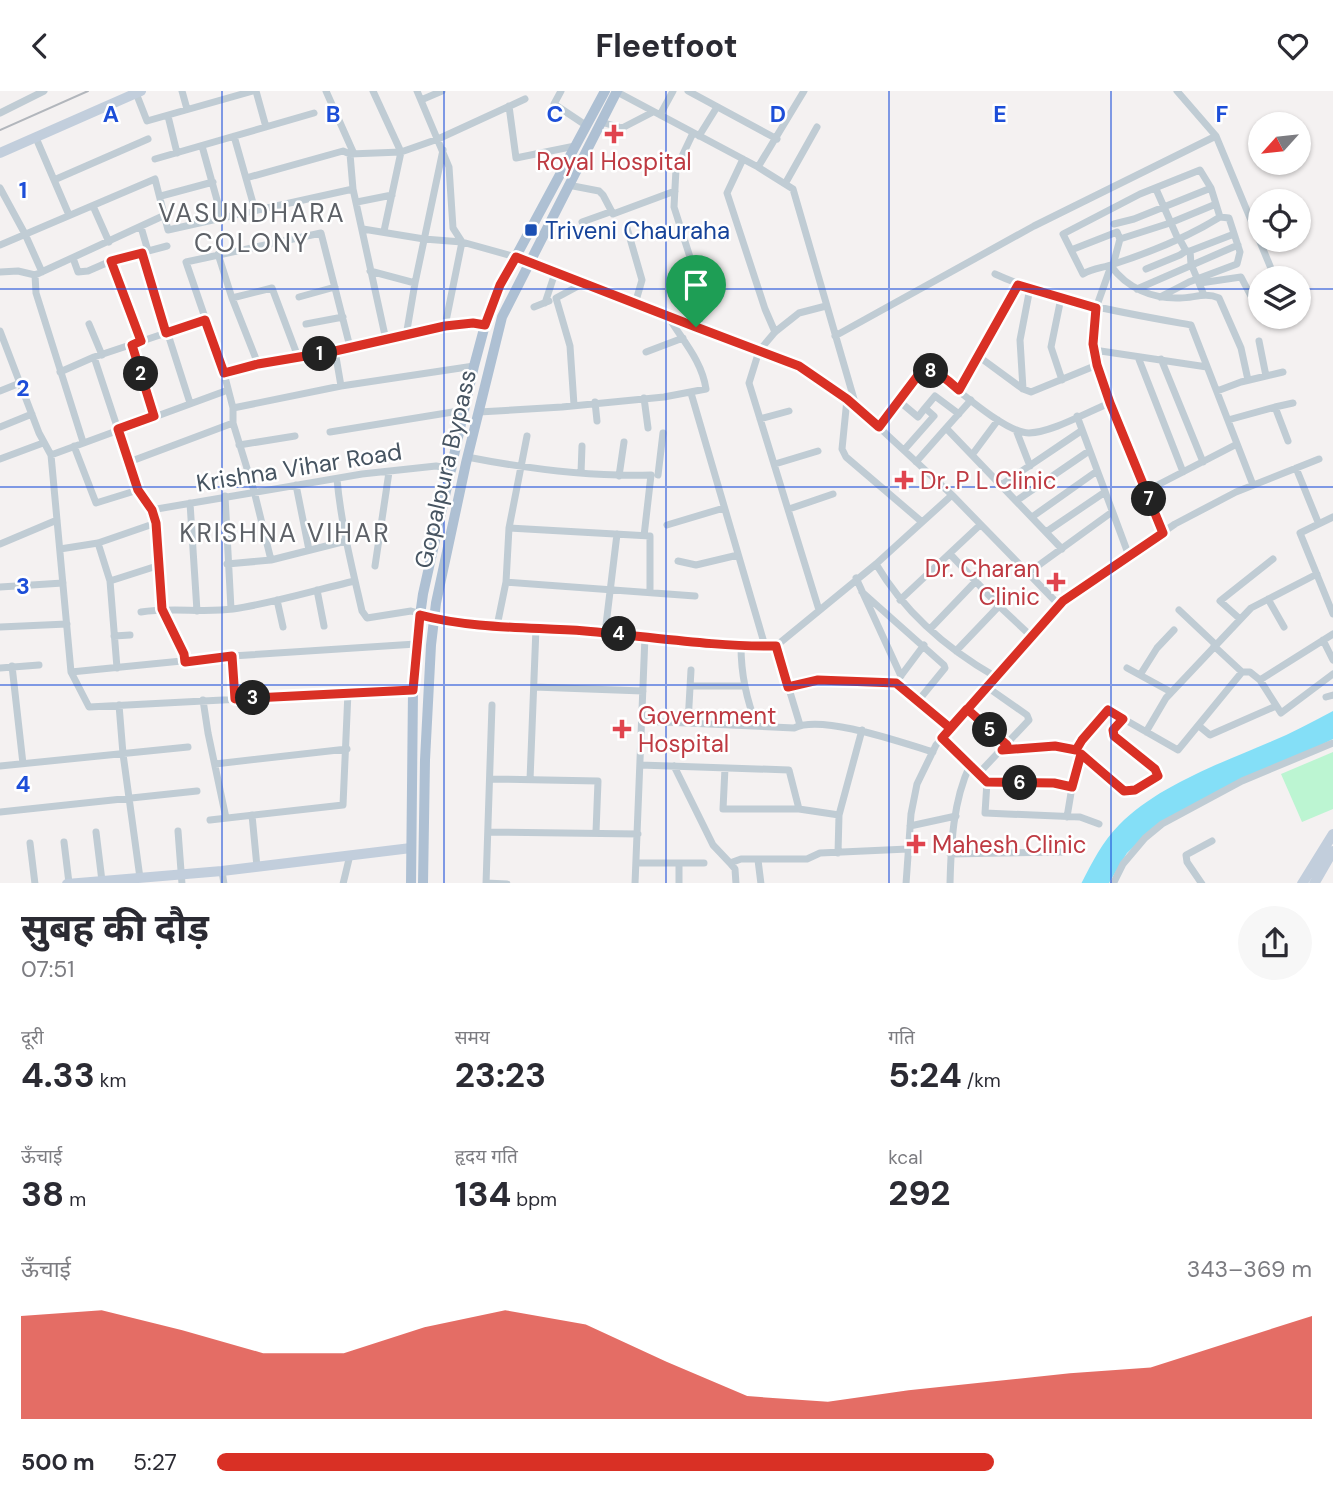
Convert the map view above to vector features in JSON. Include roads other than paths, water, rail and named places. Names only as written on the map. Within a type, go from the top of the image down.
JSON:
[{"type":"main road","name":"Gopalpura Bypass","points":[[411,883],[416,644],[423,594],[474,366],[500,285],[604,92]]},
{"type":"main road","name":"Gopalpura Bypass","points":[[423,883],[430,645],[467,457],[502,317],[601,122],[622,93]]},
{"type":"street","points":[[0,113],[44,91]]},
{"type":"street","points":[[182,91],[187,110]]},
{"type":"street","points":[[0,153],[139,92],[147,121],[255,91],[266,127]]},
{"type":"street","points":[[326,91],[352,154],[354,189],[386,340]]},
{"type":"street","points":[[373,91],[401,152],[384,231]]},
{"type":"street","points":[[417,91],[449,167],[453,228],[462,242],[445,326]]},
{"type":"street","points":[[421,100],[442,91]]},
{"type":"street","points":[[561,91],[554,104],[587,126]]},
{"type":"street","points":[[601,122],[622,128],[657,114],[673,91]]},
{"type":"street","points":[[688,91],[777,139]]},
{"type":"street","points":[[758,167],[804,91]]},
{"type":"street","points":[[1177,91],[1216,136],[1270,266]]},
{"type":"street","points":[[622,93],[793,189],[856,407]]},
{"type":"street","points":[[246,178],[343,151],[352,154],[401,152],[438,139],[525,99]]},
{"type":"street","points":[[509,106],[516,158],[575,146]]},
{"type":"street","points":[[696,327],[705,304],[674,207],[677,169],[696,134],[717,107]]},
{"type":"street","points":[[155,159],[314,113]]},
{"type":"street","points":[[168,116],[177,153]]},
{"type":"street","points":[[785,184],[817,127]]},
{"type":"street","points":[[234,135],[255,210]]},
{"type":"street","points":[[835,336],[1034,226],[1216,136]]},
{"type":"street","points":[[36,138],[69,215]]},
{"type":"street","points":[[54,180],[148,139]]},
{"type":"street","points":[[202,146],[222,218]]},
{"type":"street","points":[[406,336],[443,150]]},
{"type":"street","points":[[743,159],[727,193],[775,332]]},
{"type":"street","points":[[1160,297],[1236,265],[1240,252],[1228,216],[1220,217],[1179,239],[1112,265],[1092,268],[1083,274],[1063,234],[1110,208],[1200,170],[1211,188],[1220,217]]},
{"type":"street","points":[[0,245],[155,179],[168,230],[354,189]]},
{"type":"street","points":[[161,196],[213,182]]},
{"type":"street","points":[[568,185],[599,191],[610,212]]},
{"type":"street","points":[[0,188],[3,201],[25,234],[38,273],[36,293],[83,442]]},
{"type":"street","points":[[1156,188],[1170,223],[1188,251],[1204,295]]},
{"type":"street","points":[[1071,250],[1211,188]]},
{"type":"street","points":[[582,222],[610,212],[617,213],[675,191]]},
{"type":"street","points":[[357,202],[392,195]]},
{"type":"street","points":[[1116,232],[1170,223],[1216,204]]},
{"type":"street","points":[[93,206],[109,242]]},
{"type":"street","points":[[1110,208],[1116,232],[1112,265],[1096,308],[1094,350],[1110,403],[1163,533]]},
{"type":"street","points":[[0,272],[38,273],[165,215]]},
{"type":"street","points":[[141,227],[166,333],[190,403]]},
{"type":"street","points":[[627,228],[642,280],[635,304]]},
{"type":"street","points":[[363,229],[462,242],[516,257],[799,366],[847,399],[879,427],[952,495],[1059,605]]},
{"type":"street","points":[[271,560],[233,423],[233,408],[224,373],[186,262],[320,233],[351,347]]},
{"type":"street","points":[[1146,269],[1234,234]]},
{"type":"street","points":[[1137,289],[1238,245]]},
{"type":"street","points":[[73,258],[78,272],[88,271],[111,261],[167,246]]},
{"type":"street","points":[[218,254],[258,364]]},
{"type":"street","points":[[111,261],[141,341]]},
{"type":"street","points":[[1112,265],[1115,272],[1137,289],[1160,297],[1216,297],[1241,348],[1248,380]]},
{"type":"street","points":[[370,271],[415,282]]},
{"type":"street","points":[[545,303],[555,273]]},
{"type":"street","points":[[995,274],[1018,285],[1096,308],[1191,325],[1253,485]]},
{"type":"street","points":[[1199,280],[1241,277],[1248,290]]},
{"type":"street","points":[[534,307],[582,284]]},
{"type":"street","points":[[959,390],[1018,285]]},
{"type":"street","points":[[232,298],[272,288],[298,357]]},
{"type":"street","points":[[299,297],[335,288]]},
{"type":"street","points":[[1023,389],[1020,340],[1030,288]]},
{"type":"street","points":[[556,298],[570,346],[574,405]]},
{"type":"street","points":[[1061,298],[1051,347],[1062,380]]},
{"type":"street","points":[[819,610],[749,383],[759,351],[775,332],[799,313],[826,306]]},
{"type":"street","points":[[306,324],[342,317]]},
{"type":"street","points":[[479,412],[595,403],[706,389],[704,377],[669,318]]},
{"type":"street","points":[[60,372],[98,356],[205,320]]},
{"type":"street","points":[[224,373],[445,326],[473,323],[485,325]]},
{"type":"street","points":[[89,324],[138,490],[152,510],[156,523],[162,609],[184,654],[185,662]]},
{"type":"street","points":[[0,331],[2,344],[43,443],[51,454],[71,671],[89,707],[413,690]]},
{"type":"street","points":[[646,352],[683,338]]},
{"type":"street","points":[[1259,341],[1266,376]]},
{"type":"street","points":[[132,345],[154,416]]},
{"type":"street","points":[[1094,350],[1207,367]]},
{"type":"street","points":[[335,351],[341,386]]},
{"type":"street","points":[[978,356],[1031,392],[1097,365]]},
{"type":"street","points":[[1138,357],[1183,472]]},
{"type":"street","points":[[1161,359],[1203,462]]},
{"type":"street","points":[[233,408],[341,386],[474,366]]},
{"type":"street","points":[[879,427],[919,374],[927,370],[935,372],[998,420],[1016,430],[1029,433],[1044,430],[1110,403]]},
{"type":"street","points":[[1217,391],[1283,372]]},
{"type":"street","points":[[0,391],[20,383]]},
{"type":"street","points":[[51,454],[228,390]]},
{"type":"street","points":[[691,393],[765,646]]},
{"type":"street","points":[[899,401],[918,417],[935,396],[959,414]]},
{"type":"street","points":[[644,398],[648,428]]},
{"type":"street","points":[[847,399],[842,449],[846,457],[922,522]]},
{"type":"street","points":[[916,462],[971,400]]},
{"type":"street","points":[[595,403],[597,421]]},
{"type":"street","points":[[1228,420],[1293,403]]},
{"type":"street","points":[[1275,407],[1288,441]]},
{"type":"street","points":[[904,450],[934,416],[925,408]]},
{"type":"street","points":[[330,432],[465,410]]},
{"type":"street","points":[[760,419],[789,411]]},
{"type":"street","points":[[0,427],[32,414]]},
{"type":"street","points":[[1077,416],[1129,556]]},
{"type":"street","points":[[972,455],[998,420]]},
{"type":"street","points":[[129,463],[233,423]]},
{"type":"street","points":[[946,428],[1062,549]]},
{"type":"street","points":[[1016,430],[1030,466]]},
{"type":"street","points":[[1001,485],[1081,431]]},
{"type":"street","points":[[644,536],[658,475],[663,433]]},
{"type":"street","points":[[239,445],[295,436]]},
{"type":"street","points":[[496,626],[506,582],[509,528],[527,436]]},
{"type":"street","points":[[619,476],[624,442]]},
{"type":"street","points":[[0,459],[43,443]]},
{"type":"street","points":[[1146,491],[1237,444]]},
{"type":"street","points":[[74,446],[96,503],[138,490]]},
{"type":"street","points":[[581,473],[582,446]]},
{"type":"street","points":[[775,464],[818,451]]},
{"type":"street","points":[[1016,501],[1089,451]]},
{"type":"street","points":[[467,457],[522,468],[619,476],[658,475]]},
{"type":"street","points":[[906,883],[910,826],[917,783],[933,752],[950,728],[1059,605],[1163,533],[1234,493],[1320,459]]},
{"type":"street","name":"Krishna Vihar Road","points":[[152,510],[362,474],[436,466],[453,469]]},
{"type":"street","points":[[1296,468],[1318,522]]},
{"type":"street","points":[[1031,517],[1097,471]]},
{"type":"street","points":[[375,566],[389,472]]},
{"type":"street","points":[[337,479],[346,541],[362,611],[367,618],[411,611],[434,619],[496,626],[645,636],[741,646],[776,646],[876,564],[952,495]]},
{"type":"street","points":[[296,485],[309,551]]},
{"type":"street","points":[[1046,532],[1105,492]]},
{"type":"street","points":[[789,509],[833,494]]},
{"type":"street","points":[[225,496],[231,609]]},
{"type":"street","points":[[190,503],[197,611]]},
{"type":"street","points":[[667,524],[724,508]]},
{"type":"street","points":[[1028,573],[1112,512]]},
{"type":"street","points":[[1333,517],[1300,533],[1333,614]]},
{"type":"street","points":[[0,544],[57,520]]},
{"type":"street","points":[[60,549],[98,543],[156,523]]},
{"type":"street","points":[[900,600],[980,525]]},
{"type":"street","points":[[509,528],[650,537],[650,592]]},
{"type":"street","points":[[605,633],[617,534]]},
{"type":"street","points":[[227,564],[271,560],[346,541]]},
{"type":"street","points":[[98,543],[110,581],[117,668]]},
{"type":"street","points":[[950,554],[1031,636]]},
{"type":"street","points":[[678,561],[696,565],[738,555]]},
{"type":"street","points":[[1240,619],[1220,601],[1273,559]]},
{"type":"street","points":[[876,564],[892,591],[930,629],[956,651],[996,677]]},
{"type":"street","points":[[110,581],[160,565]]},
{"type":"street","points":[[1146,732],[1171,692],[1251,608],[1317,574]]},
{"type":"street","points":[[859,577],[862,591],[898,680],[950,728]]},
{"type":"street","points":[[141,612],[162,609],[231,609],[355,581]]},
{"type":"street","points":[[930,629],[976,581]]},
{"type":"street","points":[[506,582],[695,596]]},
{"type":"street","points":[[0,587],[63,583]]},
{"type":"street","points":[[317,590],[324,626]]},
{"type":"street","points":[[862,591],[942,661],[945,668],[918,701]]},
{"type":"street","points":[[1268,599],[1284,627]]},
{"type":"street","points":[[276,600],[283,627]]},
{"type":"street","points":[[956,651],[999,606]]},
{"type":"street","points":[[1179,610],[1242,672],[1250,672],[1259,680],[1281,713],[1333,674]]},
{"type":"street","points":[[0,627],[67,624]]},
{"type":"street","points":[[530,780],[536,628]]},
{"type":"street","points":[[1140,675],[1157,648],[1174,630]]},
{"type":"street","points":[[1259,680],[1333,634]]},
{"type":"street","points":[[114,636],[130,635]]},
{"type":"street","points":[[635,883],[645,636]]},
{"type":"street","points":[[1323,640],[1333,660]]},
{"type":"street","points":[[71,671],[232,656],[416,644]]},
{"type":"street","points":[[898,680],[924,645]]},
{"type":"street","points":[[741,646],[744,686],[757,726]]},
{"type":"street","points":[[776,646],[800,725]]},
{"type":"street","points":[[232,656],[235,699]]},
{"type":"street","points":[[0,668],[39,665]]},
{"type":"street","points":[[12,666],[23,764]]},
{"type":"street","points":[[1127,668],[1171,692]]},
{"type":"street","points":[[688,723],[691,670]]},
{"type":"street","points":[[1067,817],[1082,740],[1108,710],[1178,750],[1242,672]]},
{"type":"street","points":[[788,687],[818,680],[898,680]]},
{"type":"street","points":[[690,686],[744,686]]},
{"type":"street","points":[[534,687],[643,691]]},
{"type":"street","points":[[979,773],[1026,725],[1028,717],[987,687]]},
{"type":"street","points":[[210,820],[343,804],[348,692]]},
{"type":"street","points":[[203,700],[226,818]]},
{"type":"street","points":[[119,705],[140,878]]},
{"type":"street","points":[[486,883],[492,705]]},
{"type":"street","points":[[1199,726],[1210,735],[1276,706]]},
{"type":"street","points":[[967,709],[1004,747],[1055,746],[1079,752],[1124,791],[1135,790],[1156,778],[1158,773],[1114,736],[1113,730],[1123,719]]},
{"type":"street","points":[[642,721],[794,728],[800,725],[863,730],[933,752]]},
{"type":"street","points":[[838,853],[839,815],[863,730]]},
{"type":"street","points":[[942,738],[987,782],[985,813],[1080,817],[1099,824]]},
{"type":"street","points":[[1114,883],[1123,864],[1162,824],[1242,781],[1333,743]]},
{"type":"street","points":[[0,766],[188,747]]},
{"type":"street","points":[[215,764],[347,749]]},
{"type":"street","points":[[640,765],[789,770],[799,809]]},
{"type":"street","points":[[950,883],[950,853],[956,816],[964,778],[970,765]]},
{"type":"street","points":[[674,766],[713,845],[735,869],[736,883]]},
{"type":"street","points":[[725,768],[723,809],[799,809],[839,815]]},
{"type":"street","points":[[490,779],[598,781],[596,832]]},
{"type":"street","points":[[987,782],[1054,783],[1072,787]]},
{"type":"street","points":[[0,812],[197,791]]},
{"type":"street","points":[[252,815],[257,867]]},
{"type":"street","points":[[910,826],[956,816]]},
{"type":"street","points":[[178,831],[181,879]]},
{"type":"street","points":[[96,832],[102,881]]},
{"type":"street","points":[[489,832],[638,834]]},
{"type":"street","points":[[1303,883],[1333,834]]},
{"type":"street","points":[[1201,883],[1187,862],[1186,855],[1212,841]]},
{"type":"street","points":[[64,842],[68,883],[140,878],[181,879],[222,871],[411,848]]},
{"type":"street","points":[[30,843],[35,883]]},
{"type":"street","points":[[730,863],[741,859],[807,859],[820,853],[908,849]]},
{"type":"street","points":[[1315,883],[1333,851]]},
{"type":"street","points":[[950,853],[1063,852]]},
{"type":"street","points":[[343,883],[350,855]]},
{"type":"street","points":[[758,860],[761,883]]},
{"type":"street","points":[[636,863],[705,863]]},
{"type":"street","points":[[679,864],[679,883]]},
{"type":"street","points":[[222,871],[224,883]]},
{"type":"water","points":[[1333,711],[1333,739],[1230,787],[1152,830],[1127,853],[1109,883],[1082,883],[1113,832],[1134,811],[1190,777]]},
{"type":"railway","points":[[0,130],[88,91]]},
{"type":"place","name":"Royal Hospital","points":[[614,134]]},
{"type":"place","name":"Triveni Chauraha","points":[[531,230]]},
{"type":"place","name":"Dr. P L Clinic","points":[[904,480]]},
{"type":"place","name":"Dr. Charan Clinic","points":[[1056,582]]},
{"type":"place","name":"Government Hospital","points":[[622,729]]},
{"type":"place","name":"Mahesh Clinic","points":[[916,844]]},
{"type":"district","name":"VASUNDHARA COLONY","points":[[252,228]]},
{"type":"district","name":"KRISHNA VIHAR","points":[[285,533]]}]
